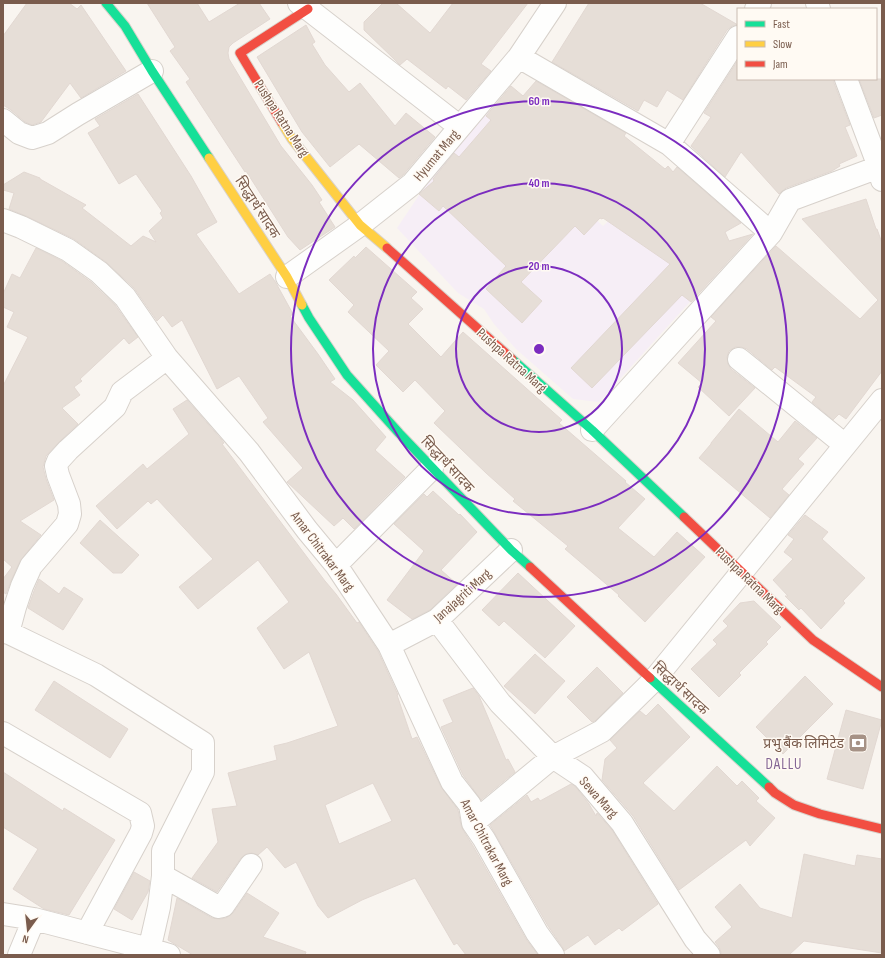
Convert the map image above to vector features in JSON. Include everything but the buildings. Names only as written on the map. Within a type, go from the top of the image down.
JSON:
[{"type":"street","name":"सिद्धार्थ सादक","points":[[106,3],[125,26],[152,72],[287,277],[309,318],[347,375],[399,433],[510,550],[774,793],[794,806],[882,829]]},
{"type":"street","name":"Hyumat Marg","points":[[287,277],[360,225],[412,184],[519,57],[555,3]]},
{"type":"street","name":"Pushpa Ratna Marg","points":[[460,126],[304,6],[240,53],[292,139],[360,225],[592,430],[812,640],[882,687]]},
{"type":"street","points":[[669,144],[737,39]]},
{"type":"street","points":[[519,57],[669,144],[771,233]]},
{"type":"street","points":[[3,120],[19,133],[32,138],[48,133],[78,114],[152,72]]},
{"type":"street","points":[[592,430],[771,233],[790,200],[880,173],[846,80]]},
{"type":"street","name":"Amar Chitrakar Marg","points":[[3,220],[68,250],[99,272],[125,297],[167,358],[249,452],[336,565],[389,646],[452,782],[470,805],[473,823],[484,839],[537,933],[553,955]]},
{"type":"street","points":[[3,914],[34,919],[155,953],[163,851],[204,772],[203,743],[96,675],[6,632],[22,586],[31,566],[67,524],[70,514],[58,475],[56,466],[58,461],[115,407],[122,392],[167,358]]},
{"type":"street","points":[[739,359],[845,445]]},
{"type":"street","points":[[473,823],[553,757],[602,731],[653,681],[882,400]]},
{"type":"street","points":[[336,565],[432,468]]},
{"type":"street","name":"Janajagriti Marg","points":[[389,646],[437,620],[510,550]]},
{"type":"street","name":"Sewa Marg","points":[[437,620],[500,704],[553,757],[583,777],[622,823],[695,939],[709,955]]},
{"type":"street","points":[[3,733],[140,812],[143,826],[141,833],[87,933]]},
{"type":"street","points":[[162,876],[218,907],[223,906],[251,865]]},
{"type":"street","points":[[19,955],[34,919]]},
{"type":"shaded area","points":[[487,110],[541,168],[603,226],[630,202],[727,261],[599,402],[573,399],[516,349],[494,324],[484,309],[458,293],[397,228],[440,164]]},
{"type":"traffic: fast","points":[[106,3],[125,26],[152,71],[209,158]]},
{"type":"traffic: fast","points":[[302,305],[347,375],[399,433],[511,550],[530,567]]},
{"type":"traffic: fast","points":[[512,359],[592,430],[684,517]]},
{"type":"traffic: fast","points":[[650,678],[769,787]]},
{"type":"traffic: slow","points":[[282,123],[292,139],[360,225],[387,248]]},
{"type":"traffic: slow","points":[[209,158],[287,277],[302,305]]},
{"type":"traffic: jam","points":[[282,123],[240,53],[308,9]]},
{"type":"traffic: jam","points":[[387,248],[512,359]]},
{"type":"traffic: jam","points":[[684,517],[813,640],[882,687]]},
{"type":"traffic: jam","points":[[530,567],[650,678]]},
{"type":"traffic: jam","points":[[769,787],[775,793],[794,805],[820,814],[882,829]]},
{"type":"place","name":"प्रभु बैंक लिमिटेड","points":[[858,743]]},
{"type":"district","name":"DALLU","points":[[784,764]]}]
